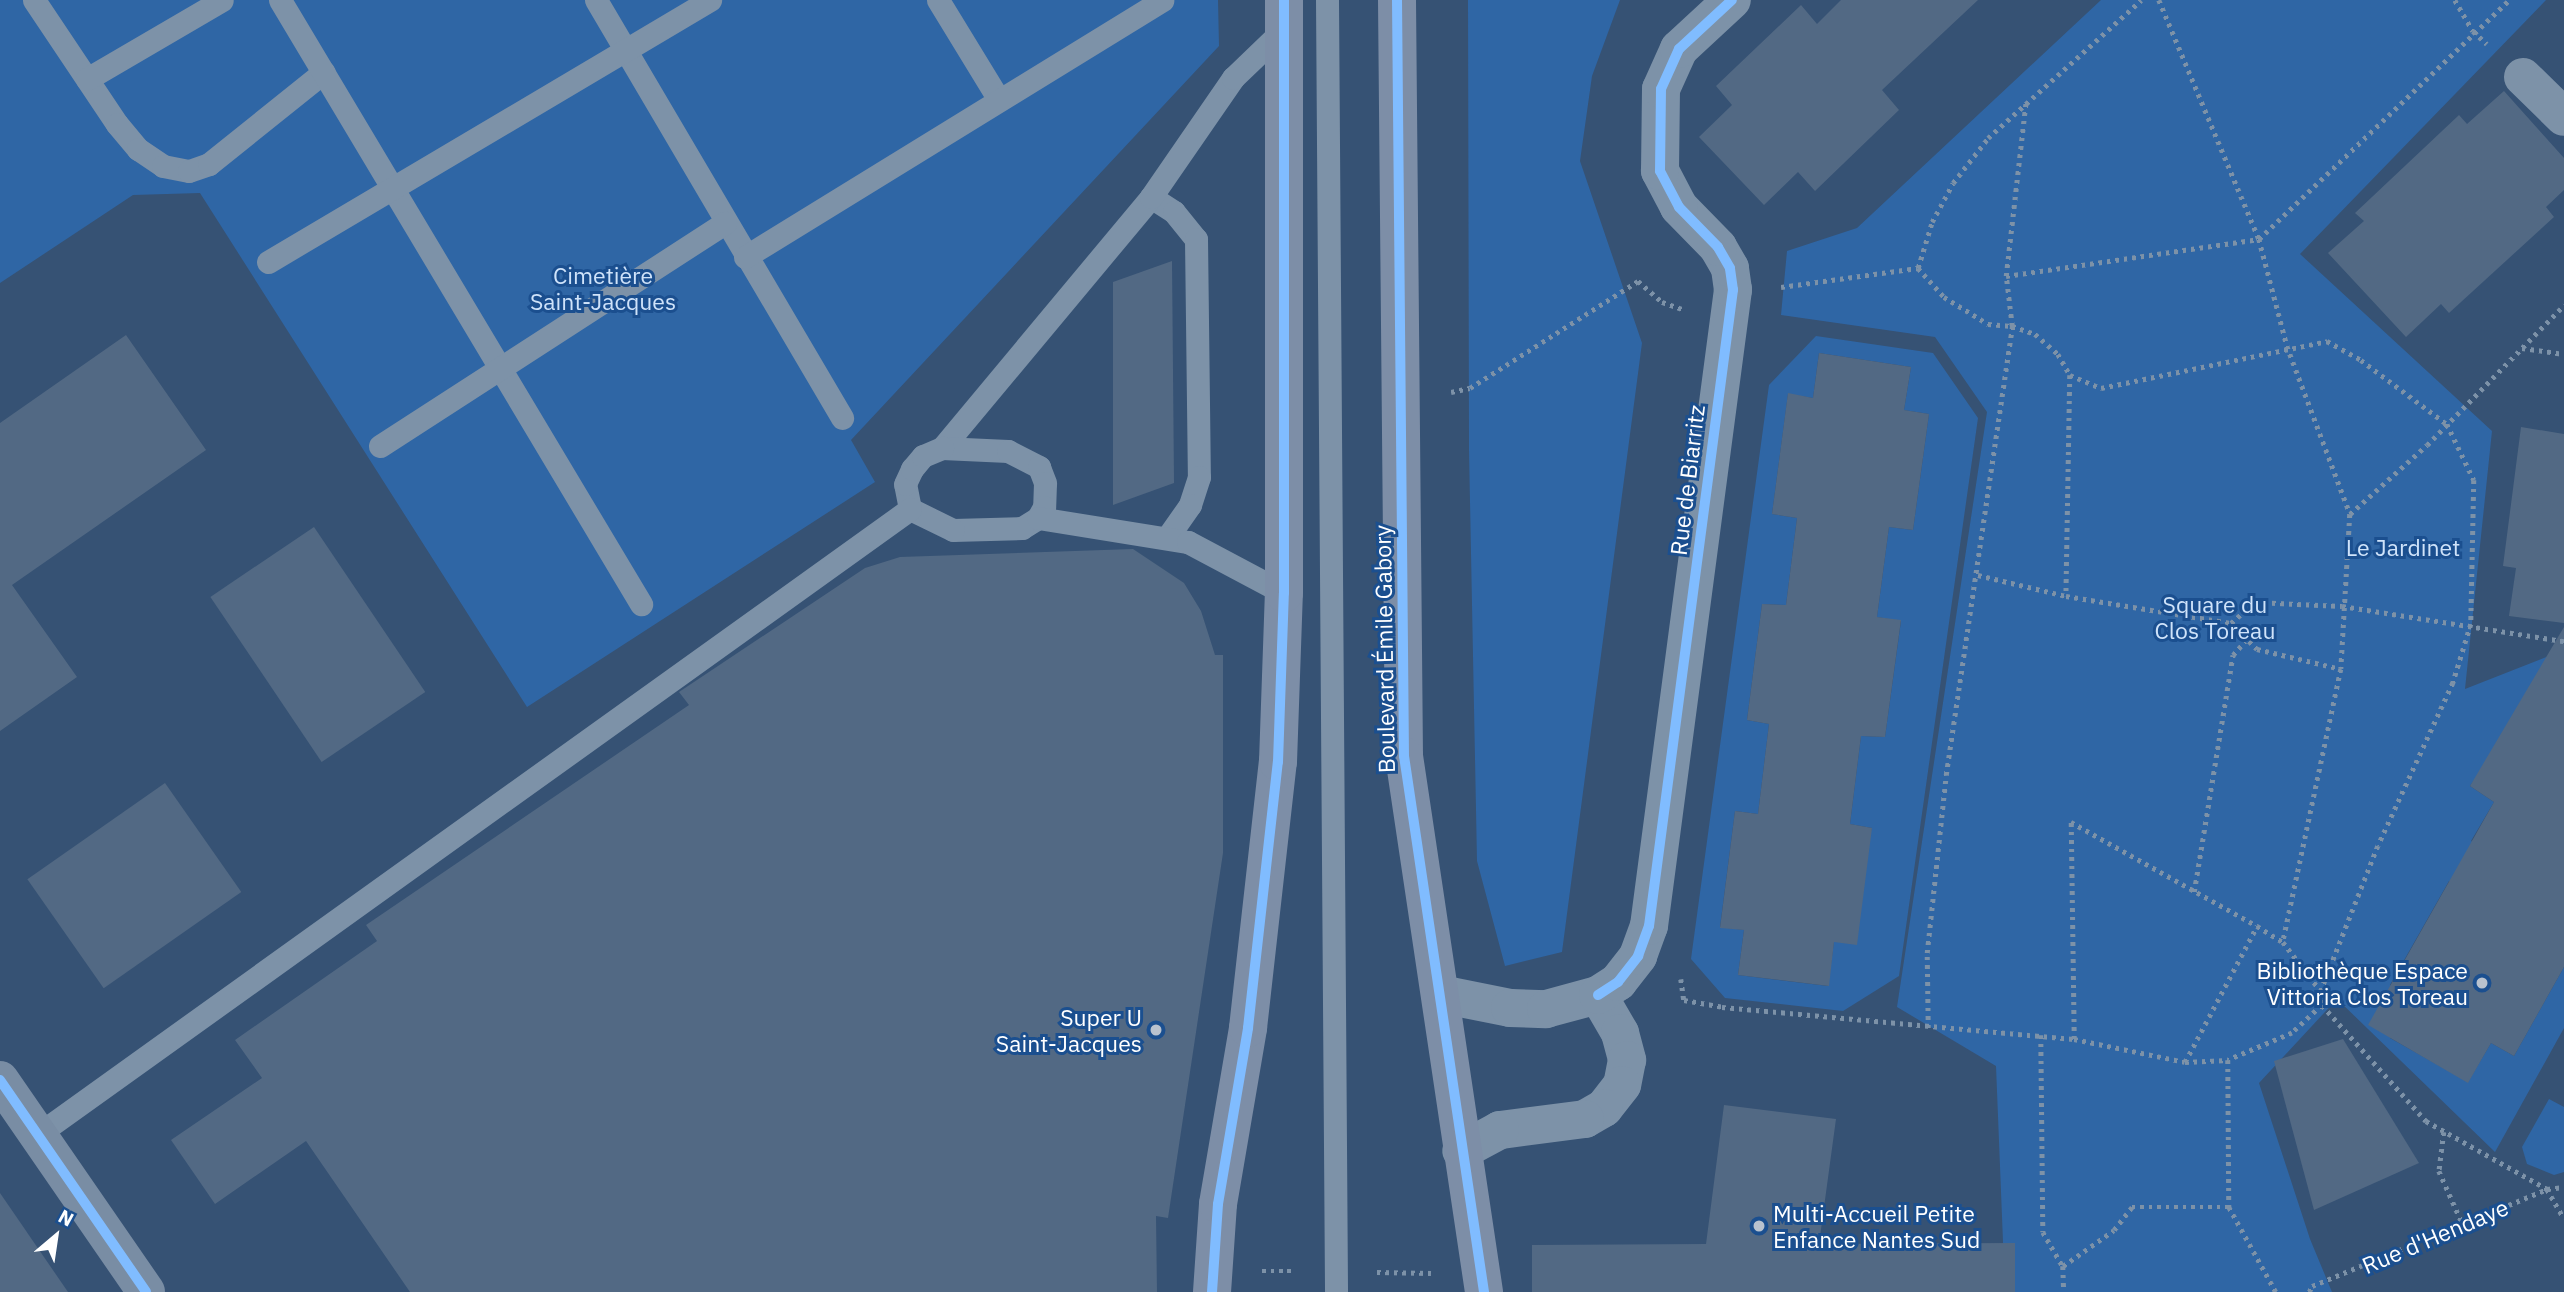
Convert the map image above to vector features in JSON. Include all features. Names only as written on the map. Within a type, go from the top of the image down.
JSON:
[{"type":"main road","name":"Boulevard Émile Gabory","points":[[1397,0],[1404,756],[1484,1292]]},
{"type":"main road","points":[[1212,1292],[1218,1204],[1248,1028],[1278,762],[1284,593],[1284,14]]},
{"type":"main road","points":[[0,1080],[146,1292]]},
{"type":"street","name":"Rue de Biarritz","points":[[1598,995],[1618,982],[1638,956],[1649,926],[1733,290],[1730,268],[1718,247],[1679,207],[1660,170],[1661,89],[1679,48],[1732,0]]},
{"type":"street","points":[[2523,77],[2564,117]]},
{"type":"street","points":[[1440,994],[1501,1007],[1546,1009],[1598,995],[1620,1033],[1627,1060],[1622,1085],[1604,1108],[1585,1119],[1500,1130],[1461,1150]]},
{"type":"lane","points":[[34,0],[86,79],[138,149],[163,166],[189,171],[209,164],[324,72]]},
{"type":"lane","points":[[86,79],[222,0]]},
{"type":"lane","points":[[280,0],[641,604]]},
{"type":"lane","points":[[596,0],[724,223],[842,418]]},
{"type":"lane","points":[[268,262],[710,0]]},
{"type":"lane","points":[[938,0],[999,100]]},
{"type":"lane","points":[[745,257],[1162,0]]},
{"type":"lane","points":[[1327,0],[1336,1292]]},
{"type":"lane","points":[[942,448],[1151,197],[1233,78],[1284,14]]},
{"type":"lane","points":[[1151,197],[1188,225],[1196,239],[1199,477],[1190,505],[1168,537]]},
{"type":"lane","points":[[380,446],[724,223]]},
{"type":"lane","points":[[942,448],[1008,451],[1038,467],[1045,483],[1044,507],[1038,518],[1022,528],[953,530],[910,509],[905,484],[912,468],[923,456],[942,448]]},
{"type":"lane","points":[[37,1135],[910,509]]},
{"type":"lane","points":[[1038,518],[1188,542],[1284,593]]},
{"type":"path","points":[[1918,268],[1932,222],[1953,183],[1988,138],[2141,0]]},
{"type":"path","points":[[2159,0],[2259,239],[2287,346],[2350,514],[2342,606],[2341,669],[2283,942]]},
{"type":"path","points":[[2455,0],[2473,31]]},
{"type":"path","points":[[2006,276],[2259,239],[2473,31],[2509,0]]},
{"type":"path","points":[[1928,1028],[1927,953],[1946,775],[1978,575],[2012,326],[2006,276],[2026,101]]},
{"type":"path","points":[[1451,392],[1470,388],[1638,281],[1662,302],[1702,313],[1733,290],[1823,285],[1918,268]]},
{"type":"path","points":[[1918,268],[1944,296],[1989,324],[2012,326],[2035,334],[2059,354],[2070,375],[2066,596]]},
{"type":"path","points":[[2350,514],[2447,424],[2564,305]]},
{"type":"path","points":[[2070,375],[2101,388],[2287,346],[2327,341],[2361,360],[2447,424],[2474,480],[2471,624],[2453,683],[2378,846],[2321,991],[2322,1005],[2426,1121],[2547,1189],[2564,1219]]},
{"type":"path","points":[[2521,347],[2564,354]]},
{"type":"path","points":[[1978,575],[2066,596],[2231,623],[2245,642],[2279,656],[2341,669]]},
{"type":"path","points":[[2231,623],[2255,602],[2342,606],[2471,624],[2564,641]]},
{"type":"path","points":[[2194,893],[2233,655],[2245,642]]},
{"type":"path","points":[[2074,1039],[2071,822],[2283,942],[2321,991]]},
{"type":"path","points":[[2185,1062],[2257,926]]},
{"type":"path","points":[[1680,974],[1684,1000],[1928,1028],[2074,1039],[2185,1062],[2228,1060],[2292,1033],[2322,1005]]},
{"type":"path","points":[[2041,1035],[2043,1231],[2063,1266],[2064,1292]]},
{"type":"path","points":[[2228,1060],[2229,1207],[2276,1292]]},
{"type":"path","points":[[2444,1132],[2439,1171],[2463,1225]]},
{"type":"path","points":[[2063,1266],[2114,1230],[2132,1207],[2229,1207]]},
{"type":"green space","name":"Cimetière Saint-Jacques","points":[[0,0],[1218,0],[1219,46],[851,440],[875,482],[527,707],[200,193],[133,195],[0,283]]},
{"type":"green space","points":[[1468,0],[1620,0],[1592,76],[1580,161],[1642,343],[1562,952],[1505,966],[1477,861],[1469,450]]},
{"type":"green space","name":"Square du Clos Toreau","points":[[2101,0],[2546,0],[2300,254],[2492,431],[2465,689],[2564,650],[2470,786],[2494,802],[2471,841],[2492,854],[2472,894],[2449,881],[2390,985],[2413,998],[2390,1038],[2468,1082],[2491,1043],[2514,1056],[2564,967],[2564,1028],[2495,1152],[2337,999],[2259,1083],[2310,1239],[2332,1292],[2005,1292],[1996,1066],[1897,1007],[1987,412],[1935,337],[1781,315],[1787,251],[1857,228]]},
{"type":"green space","points":[[1816,336],[1933,353],[1978,418],[1899,976],[1843,1011],[1725,998],[1691,959],[1769,385]],"holes":[[[1819,353],[1911,367],[1904,410],[1929,414],[1913,530],[1889,527],[1877,617],[1901,621],[1885,737],[1861,736],[1850,824],[1872,828],[1834,942],[1828,986],[1738,975],[1744,930],[1720,927],[1735,811],[1758,814],[1769,724],[1747,720],[1762,604],[1786,605],[1797,518],[1772,514],[1788,394],[1813,398]]]},
{"type":"green space","points":[[2549,1099],[2564,1107],[2564,1172],[2554,1175],[2527,1164],[2522,1147]]},
{"type":"building","points":[[1841,0],[1978,0],[1882,90],[1899,110],[1815,191],[1798,172],[1764,205],[1699,137],[1732,105],[1716,86],[1801,5],[1817,24]]},
{"type":"building","points":[[2504,91],[2564,158],[2564,190],[2546,207],[2554,217],[2449,313],[2441,304],[2406,337],[2328,253],[2364,221],[2355,213],[2459,115],[2467,124]]},
{"type":"building","points":[[1172,261],[1174,483],[1113,505],[1113,282]]},
{"type":"building","points":[[126,335],[206,450],[12,585],[77,677],[0,731],[0,423]]},
{"type":"building","points":[[1819,353],[1911,367],[1904,410],[1929,414],[1913,530],[1889,527],[1877,617],[1901,620],[1885,737],[1861,736],[1850,824],[1872,828],[1857,945],[1834,942],[1829,986],[1738,975],[1744,930],[1720,928],[1735,811],[1758,814],[1769,724],[1747,720],[1762,604],[1786,605],[1797,518],[1772,514],[1788,393],[1813,398]]},
{"type":"building","points":[[2521,427],[2564,434],[2564,623],[2509,616],[2516,568],[2503,566]]},
{"type":"building","points":[[314,527],[425,692],[322,762],[210,597]]},
{"type":"building","points":[[1133,549],[1184,583],[1201,611],[1215,655],[1223,655],[1223,853],[1168,1218],[1156,1216],[1157,1292],[410,1292],[306,1141],[215,1204],[171,1140],[262,1078],[235,1040],[377,941],[366,925],[689,705],[679,692],[865,568],[900,557]]},
{"type":"building","points":[[2564,627],[2564,967],[2514,1056],[2491,1043],[2468,1083],[2368,1025],[2494,802],[2470,786]]},
{"type":"building","points":[[165,783],[241,892],[104,988],[27,879]]},
{"type":"building","points":[[2343,1039],[2419,1163],[2314,1210],[2274,1061]]},
{"type":"building","points":[[1724,1105],[1836,1119],[1819,1244],[2015,1243],[2015,1292],[1532,1292],[1532,1245],[1706,1244]]},
{"type":"building","points":[[0,1193],[68,1292],[0,1292]]},
{"type":"cycle path","points":[[1212,1292],[1218,1204],[1248,1028],[1278,762],[1284,593],[1284,0]]},
{"type":"cycle path","points":[[1397,0],[1404,756],[1484,1292]]},
{"type":"cycle path","points":[[1598,995],[1618,982],[1638,956],[1649,926],[1733,290],[1730,268],[1718,247],[1679,207],[1660,171],[1661,89],[1679,49],[1732,0]]},
{"type":"cycle path","points":[[0,1080],[146,1292]]},
{"type":"place","name":"Bibliothèque Espace Vittoria Clos Toreau","points":[[2482,983]]},
{"type":"place","name":"Super U Saint-Jacques","points":[[1156,1030]]},
{"type":"place","name":"Multi-Accueil Petite Enfance Nantes Sud","points":[[1759,1226]]},
{"type":"park label","name":"Le Jardinet","points":[[2403,547]]}]
